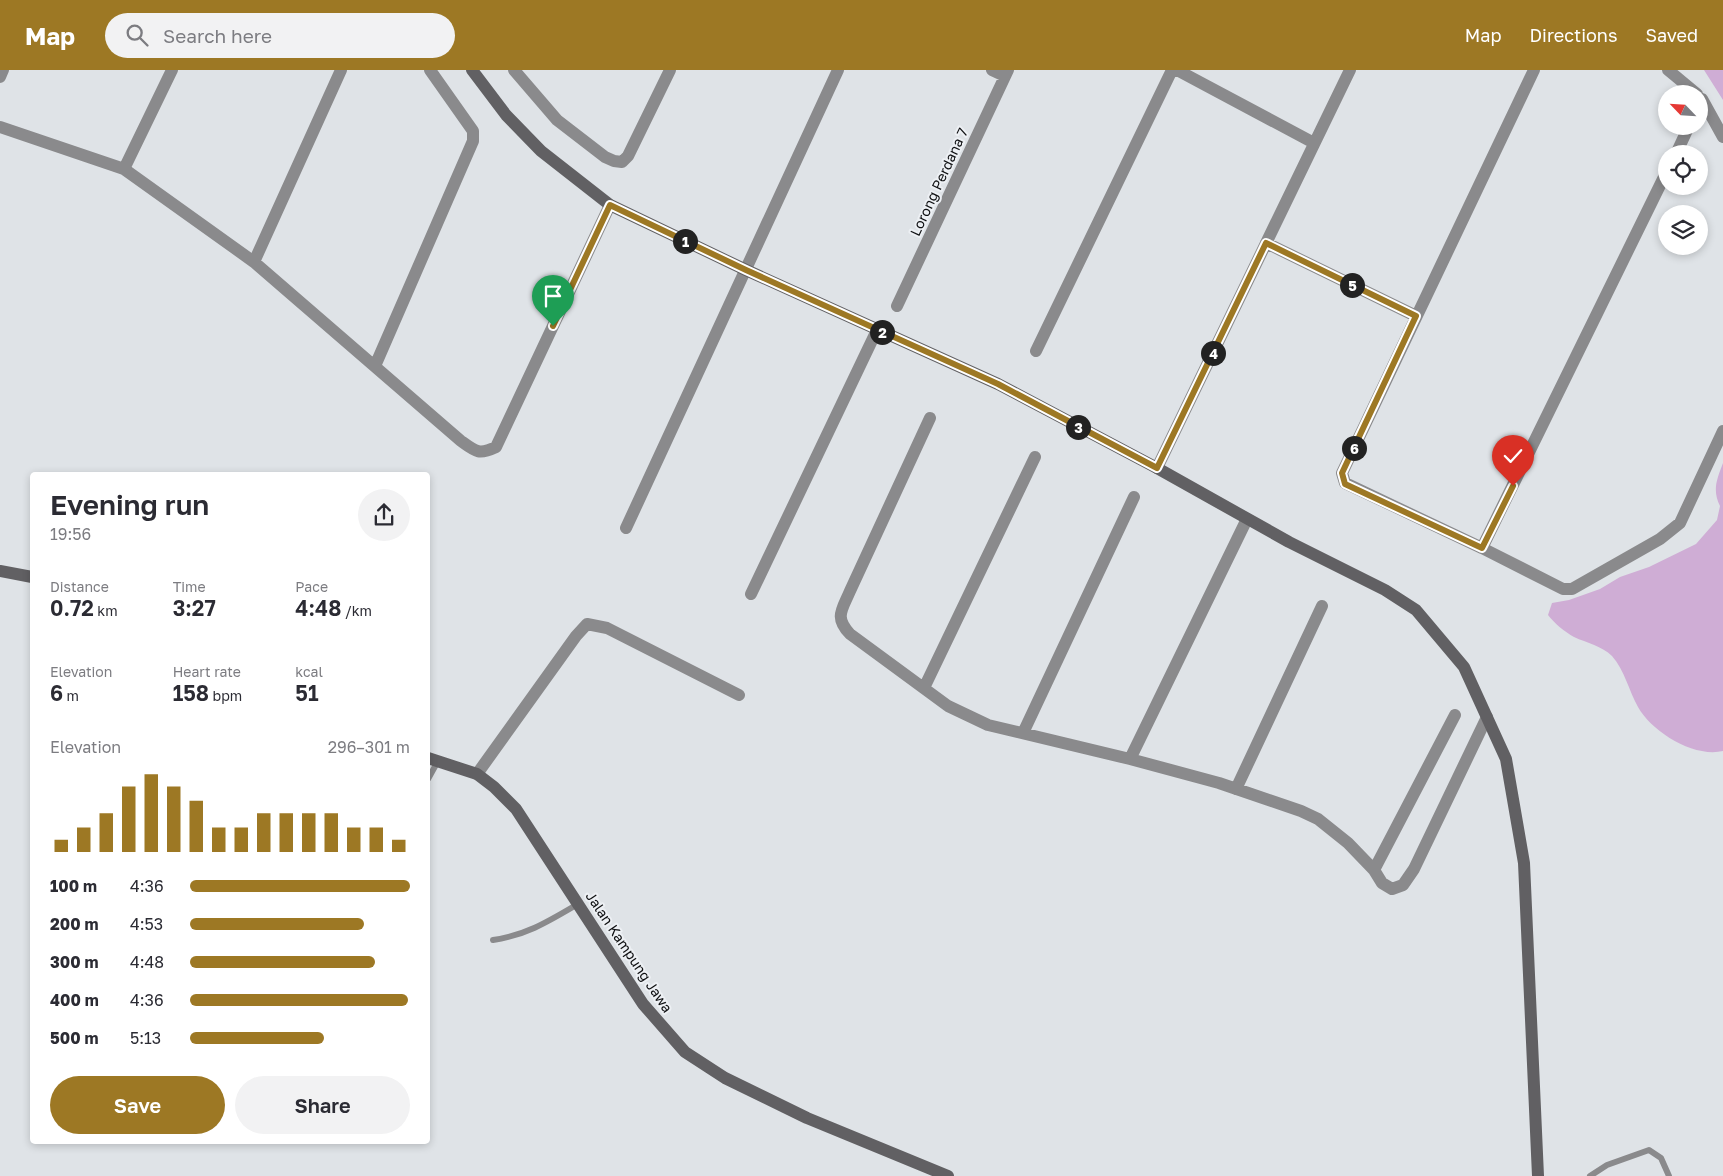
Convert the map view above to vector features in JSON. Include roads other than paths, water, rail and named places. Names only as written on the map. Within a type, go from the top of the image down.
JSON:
[{"type":"street","points":[[0,77],[3,70]]},
{"type":"street","points":[[124,169],[172,70]]},
{"type":"street","points":[[254,262],[341,70]]},
{"type":"street","points":[[375,366],[473,141],[470,127],[430,70]]},
{"type":"street","points":[[472,70],[506,115],[541,151],[610,205],[746,270],[998,384],[1157,468],[1247,519],[1385,590],[1416,610],[1464,667],[1506,759],[1524,863],[1538,1176]]},
{"type":"street","points":[[514,70],[557,120],[614,161],[622,162],[628,156],[670,70]]},
{"type":"street","points":[[626,528],[838,70]]},
{"type":"street","points":[[992,70],[1007,73]]},
{"type":"street","points":[[1036,351],[1172,70]]},
{"type":"street","points":[[1177,70],[1314,143]]},
{"type":"street","points":[[1157,468],[1350,70]]},
{"type":"street","points":[[1534,70],[1416,316],[1345,468],[1342,479],[1349,486],[1482,548],[1562,589],[1572,589],[1660,540],[1680,523],[1723,431]]},
{"type":"street","points":[[1668,70],[1684,85]]},
{"type":"street","name":"Lorong Perdana 7","points":[[897,306],[1007,73]]},
{"type":"street","points":[[1708,114],[1723,138]]},
{"type":"street","points":[[0,127],[124,169],[254,262],[474,451],[484,453],[496,447],[610,205]]},
{"type":"street","points":[[1482,548],[1658,189]]},
{"type":"street","points":[[1266,243],[1416,316]]},
{"type":"street","points":[[752,594],[877,330]]},
{"type":"street","points":[[930,418],[840,615],[841,624],[850,634],[948,706],[988,724],[1130,759],[1236,789],[1318,818],[1348,843],[1374,870],[1382,883],[1392,889],[1403,885],[1414,869],[1487,717]]},
{"type":"street","points":[[924,688],[1035,457]]},
{"type":"street","points":[[1024,733],[1134,497]]},
{"type":"street","points":[[1130,759],[1247,519]]},
{"type":"street","points":[[0,571],[30,577]]},
{"type":"street","points":[[1236,789],[1322,606]]},
{"type":"street","points":[[477,774],[576,636],[587,624],[607,628],[739,695]]},
{"type":"street","points":[[1374,870],[1455,715]]},
{"type":"street","name":"Jalan Kampung Jawa","points":[[433,760],[477,774],[494,787],[516,809],[643,1004],[685,1052],[725,1078],[807,1118],[948,1176]]},
{"type":"lane","points":[[493,940],[516,936],[532,930],[578,904]]},
{"type":"lane","points":[[1590,1176],[1607,1165],[1649,1150],[1661,1158],[1669,1176]]}]
